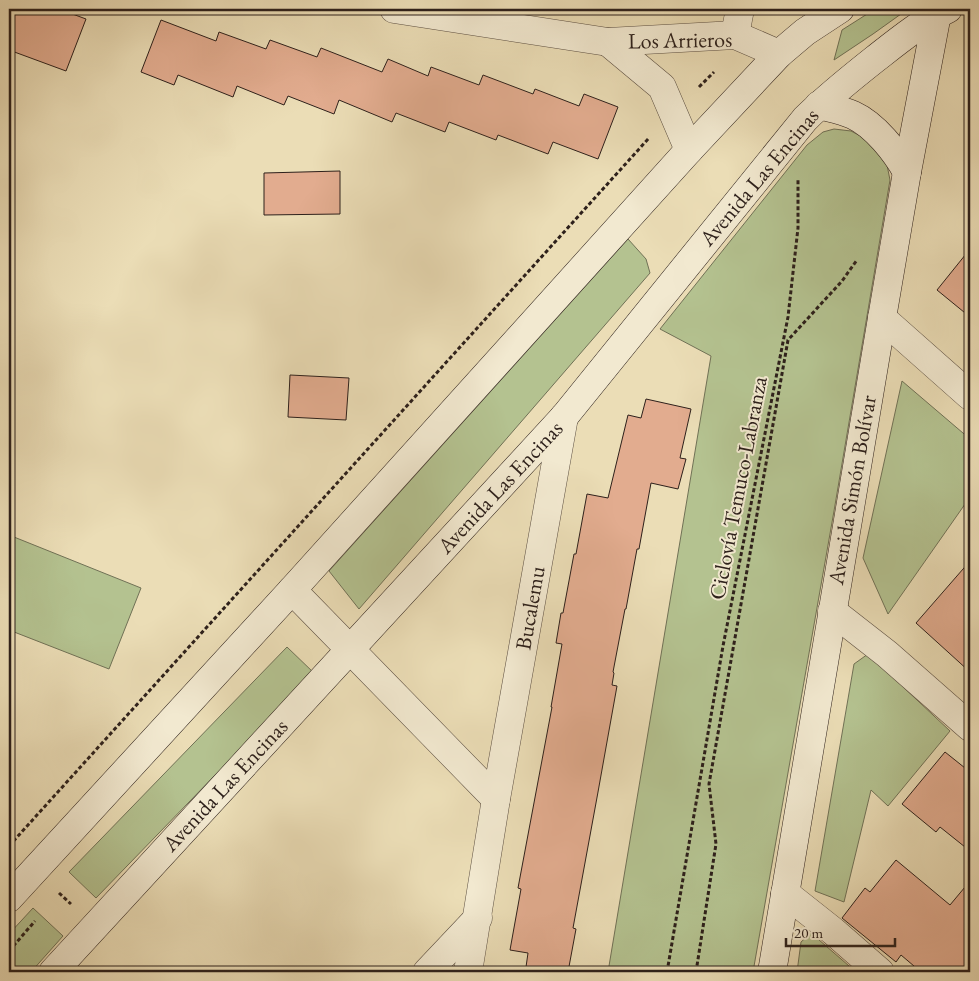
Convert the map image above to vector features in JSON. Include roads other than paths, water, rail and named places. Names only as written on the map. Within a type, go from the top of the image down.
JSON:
[{"type":"street","name":"Los Arrieros","points":[[394,9],[608,42],[740,38],[779,54]]},
{"type":"street","points":[[740,9],[740,38]]},
{"type":"street","points":[[9,898],[292,590],[689,150],[779,54],[805,32],[840,9]]},
{"type":"street","name":"Avenida Las Encinas","points":[[53,972],[564,417],[787,140],[819,105],[900,39],[941,10]]},
{"type":"street","name":"Avenida Simón Bolívar","points":[[772,972],[907,172],[941,10]]},
{"type":"street","name":"Los Arrieros","points":[[608,42],[662,87],[689,150]]},
{"type":"street","points":[[819,105],[854,115],[864,122],[900,158],[907,172]]},
{"type":"street","points":[[882,318],[965,382]]},
{"type":"street","name":"Bucalemu","points":[[468,972],[496,799],[564,417]]},
{"type":"street","points":[[292,590],[496,799]]},
{"type":"street","points":[[832,610],[887,654],[970,727]]},
{"type":"street","points":[[785,893],[880,972]]},
{"type":"street","points":[[427,972],[478,918]]}]
